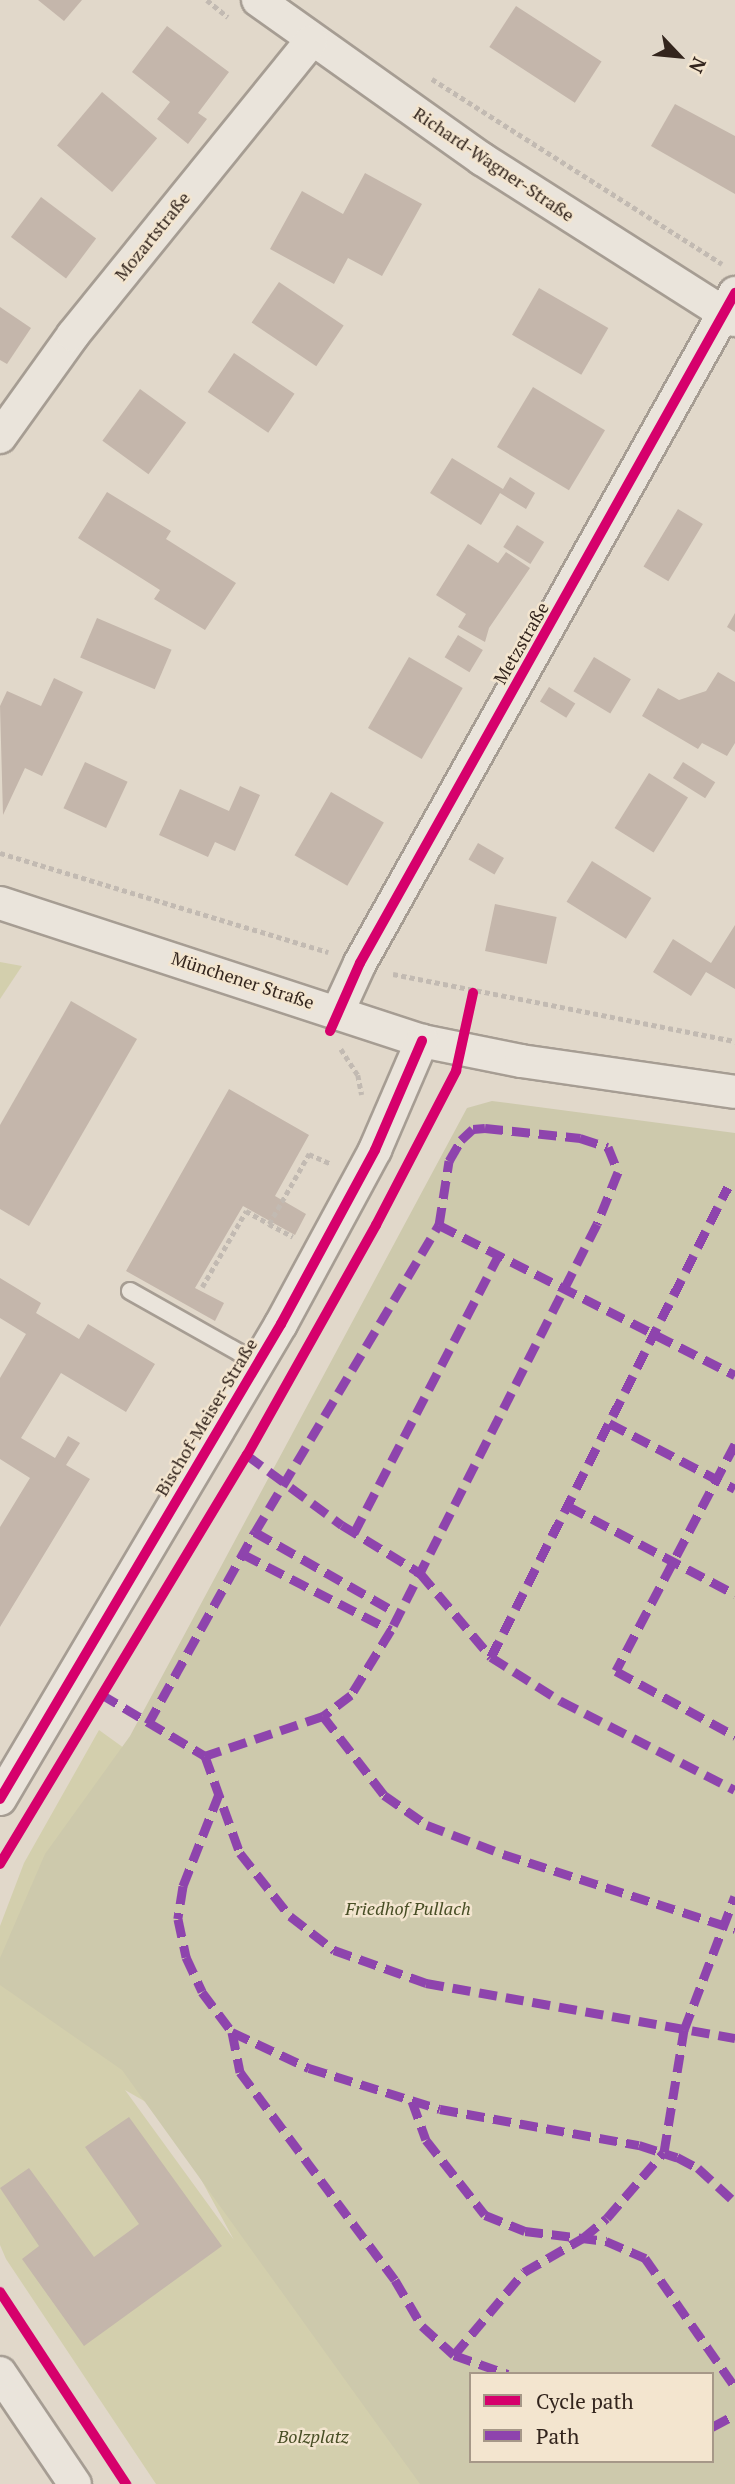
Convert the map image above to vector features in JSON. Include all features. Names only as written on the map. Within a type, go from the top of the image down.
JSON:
[{"type":"street","name":"Richard-Wagner-Straße","points":[[258,0],[311,41],[482,159],[731,308]]},
{"type":"street","name":"Mozartstraße","points":[[0,437],[73,335],[311,41]]},
{"type":"street","name":"Metzstraße","points":[[334,1021],[367,950],[731,308]]},
{"type":"street","name":"Münchener Straße","points":[[0,903],[334,1021],[521,1061],[735,1092]]},
{"type":"street","name":"Bischof-Meiser-Straße","points":[[0,1799],[258,1363],[360,1178],[422,1041]]},
{"type":"street","points":[[0,2373],[75,2484]]},
{"type":"lane","points":[[130,1291],[258,1363]]},
{"type":"path","points":[[428,76],[735,272]]},
{"type":"path","points":[[334,1021],[358,1076],[363,1100]]},
{"type":"path","points":[[202,1287],[246,1211],[269,1224],[309,1154],[360,1178]]},
{"type":"green space","points":[[0,962],[22,966],[0,999]]},
{"type":"green space","name":"Friedhof Pullach","points":[[492,1101],[735,1133],[735,2484],[420,2484],[122,2070],[0,1985],[0,1958],[45,1854],[130,1736],[467,1108]]},
{"type":"green space","name":"Bolzplatz","points":[[99,1730],[135,1756],[196,2096],[452,2484],[156,2484],[6,2259],[0,2245],[0,1926],[24,1863]],"holes":[[[125,2090],[165,2113],[234,2240]]]},
{"type":"building","points":[[38,0],[82,0],[64,21]]},
{"type":"building","points":[[516,6],[602,62],[575,103],[489,47]]},
{"type":"building","points":[[167,26],[229,72],[198,113],[207,119],[188,144],[157,119],[170,102],[132,72]]},
{"type":"building","points":[[102,92],[157,138],[112,192],[57,146]]},
{"type":"building","points":[[675,104],[735,136],[735,194],[651,146]]},
{"type":"building","points":[[365,173],[422,204],[382,276],[348,258],[334,284],[270,249],[302,191],[343,214]]},
{"type":"building","points":[[41,197],[96,239],[66,278],[11,237]]},
{"type":"building","points":[[279,282],[344,326],[316,366],[252,323]]},
{"type":"building","points":[[539,288],[608,328],[581,375],[512,335]]},
{"type":"building","points":[[0,307],[31,328],[7,364],[0,360]]},
{"type":"building","points":[[234,353],[295,394],[268,433],[208,392]]},
{"type":"building","points":[[533,387],[605,430],[569,490],[497,447]]},
{"type":"building","points":[[140,389],[186,423],[148,474],[102,441]]},
{"type":"building","points":[[452,458],[503,489],[510,477],[535,493],[526,509],[500,493],[481,525],[430,493]]},
{"type":"building","points":[[107,492],[171,531],[166,539],[236,583],[205,630],[154,599],[160,590],[78,538]]},
{"type":"building","points":[[678,509],[703,524],[668,581],[643,566]]},
{"type":"building","points":[[517,525],[544,542],[530,564],[503,547]]},
{"type":"building","points":[[468,544],[498,563],[506,552],[530,568],[489,628],[485,642],[458,627],[466,614],[436,595]]},
{"type":"building","points":[[735,613],[735,632],[727,627]]},
{"type":"building","points":[[97,618],[172,650],[155,689],[80,658]]},
{"type":"building","points":[[458,635],[483,650],[469,672],[445,657]]},
{"type":"building","points":[[409,657],[463,688],[422,759],[368,728]]},
{"type":"building","points":[[594,657],[631,679],[610,713],[573,691]]},
{"type":"building","points":[[718,672],[735,682],[735,743],[727,756],[702,743],[698,749],[642,716],[658,688],[679,700],[706,691]]},
{"type":"building","points":[[54,678],[83,692],[42,776],[25,768],[3,815],[0,706],[7,691],[41,706]]},
{"type":"building","points":[[549,687],[575,703],[566,718],[540,701]]},
{"type":"building","points":[[85,762],[128,782],[106,828],[63,808]]},
{"type":"building","points":[[683,762],[715,782],[705,798],[673,778]]},
{"type":"building","points":[[649,773],[688,797],[654,852],[615,828]]},
{"type":"building","points":[[240,786],[260,795],[235,851],[215,842],[208,857],[159,835],[180,789],[229,811]]},
{"type":"building","points":[[331,792],[384,822],[347,886],[294,855]]},
{"type":"building","points":[[478,843],[504,858],[494,874],[468,859]]},
{"type":"building","points":[[592,861],[651,898],[626,939],[567,902]]},
{"type":"building","points":[[495,904],[557,917],[547,964],[485,951]]},
{"type":"building","points":[[735,925],[735,989],[706,972],[691,996],[653,972],[673,939],[711,963]]},
{"type":"building","points":[[71,1001],[137,1039],[29,1226],[0,1209],[0,1125]]},
{"type":"building","points":[[229,1089],[309,1135],[275,1196],[306,1214],[295,1235],[243,1206],[195,1288],[224,1303],[215,1321],[126,1271]]},
{"type":"building","points":[[0,1278],[41,1303],[36,1313],[79,1339],[88,1324],[155,1364],[126,1412],[61,1373],[21,1438],[55,1458],[68,1436],[80,1443],[66,1465],[90,1479],[0,1627],[0,1527],[30,1478],[0,1459],[0,1378],[26,1334],[0,1318]]},
{"type":"building","points":[[129,2117],[222,2246],[84,2346],[22,2259],[39,2246],[0,2188],[29,2168],[94,2257],[139,2224],[85,2147]]},
{"type":"marked path","points":[[148,1724],[255,1532],[439,1225],[449,1161],[461,1140],[473,1129],[485,1128],[580,1138],[608,1147],[618,1172],[597,1224],[391,1630],[351,1695],[323,1716],[205,1756]]},
{"type":"marked path","points":[[491,1657],[728,1187]]},
{"type":"marked path","points":[[439,1225],[735,1375]]},
{"type":"marked path","points":[[354,1533],[499,1254]]},
{"type":"marked path","points":[[609,1423],[735,1489]]},
{"type":"marked path","points":[[735,1444],[616,1671],[735,1736]]},
{"type":"marked path","points":[[247,1455],[342,1525],[420,1573],[491,1657],[561,1701],[735,1790]]},
{"type":"marked path","points":[[568,1506],[735,1594]]},
{"type":"marked path","points":[[255,1532],[397,1613]]},
{"type":"marked path","points":[[243,1554],[391,1630]]},
{"type":"marked path","points":[[101,1694],[205,1756],[240,1853],[290,1916],[334,1950],[426,1983],[735,2038]]},
{"type":"marked path","points":[[323,1716],[384,1795],[427,1825],[503,1854],[735,1929]]},
{"type":"marked path","points":[[219,1794],[183,1886],[178,1919],[186,1957],[202,1992],[232,2032],[309,2068],[440,2109],[639,2145],[677,2157],[698,2168],[735,2202]]},
{"type":"marked path","points":[[454,2355],[524,2272],[583,2238],[607,2218],[664,2152],[684,2030],[735,1896]]},
{"type":"marked path","points":[[232,2032],[240,2072],[395,2280],[422,2326],[454,2355],[502,2372]]},
{"type":"marked path","points":[[412,2101],[426,2140],[485,2215],[525,2231],[606,2241],[645,2258],[735,2387]]},
{"type":"marked path","points":[[714,2426],[735,2415]]},
{"type":"cycle path","points":[[330,1031],[360,963],[735,293]]},
{"type":"cycle path","points":[[0,1864],[247,1455],[376,1225],[456,1071],[473,993]]},
{"type":"cycle path","points":[[0,1799],[281,1324],[375,1150],[422,1041]]},
{"type":"cycle path","points":[[0,2292],[126,2484]]}]
